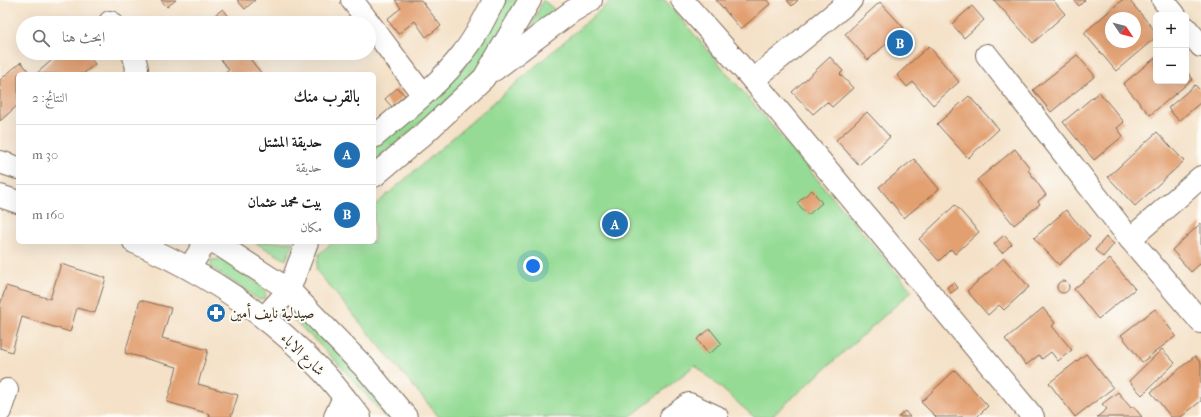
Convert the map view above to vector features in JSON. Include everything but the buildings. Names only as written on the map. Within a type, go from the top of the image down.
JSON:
[{"type":"street","points":[[352,0],[364,16]]},
{"type":"street","points":[[376,135],[423,95],[463,53],[484,21],[494,0]]},
{"type":"street","points":[[484,78],[530,0]]},
{"type":"street","points":[[376,174],[424,134],[563,6],[591,0]]},
{"type":"street","points":[[682,0],[753,80],[1022,413]]},
{"type":"street","points":[[753,80],[851,0]]},
{"type":"street","points":[[1163,0],[1173,12]]},
{"type":"street","points":[[376,32],[423,95]]},
{"type":"street","points":[[1189,32],[1201,46]]},
{"type":"street","points":[[987,54],[1130,239],[1201,322]]},
{"type":"street","points":[[136,60],[137,64],[136,72]]},
{"type":"street","points":[[0,162],[16,167]]},
{"type":"street","points":[[1130,239],[1201,177]]},
{"type":"street","points":[[0,196],[16,201]]},
{"type":"street","name":"شارع الاباء","points":[[138,244],[189,268],[264,318],[323,372],[360,417]]},
{"type":"street","points":[[189,268],[205,244]]},
{"type":"street","points":[[218,244],[289,290],[367,370],[406,417]]},
{"type":"street","points":[[264,318],[289,290],[306,244]]},
{"type":"street","points":[[0,411],[7,390]]},
{"type":"street","points":[[335,417],[344,397]]},
{"type":"street","points":[[671,417],[688,404],[717,417]]},
{"type":"green space","points":[[504,0],[519,0],[499,39],[461,89],[376,159],[376,139]]},
{"type":"green space","points":[[543,0],[556,11],[527,37]]},
{"type":"green space","points":[[612,0],[665,0],[912,291],[771,417],[754,417],[695,365],[630,417],[439,417],[316,270],[319,254],[331,244],[376,244],[376,204]]},
{"type":"green space","points":[[258,244],[293,244],[286,260]]},
{"type":"green space","points":[[223,259],[265,289],[266,298],[259,300],[211,267],[211,260]]},
{"type":"green space","points":[[290,306],[403,417],[385,417],[339,365],[290,317]]},
{"type":"place","name":"بيت محمد عثمان","points":[[900,43]]},
{"type":"place","name":"حديقة المشتل","points":[[615,224]]},
{"type":"place","name":"صيدلية نايف أمين","points":[[216,313]]}]
